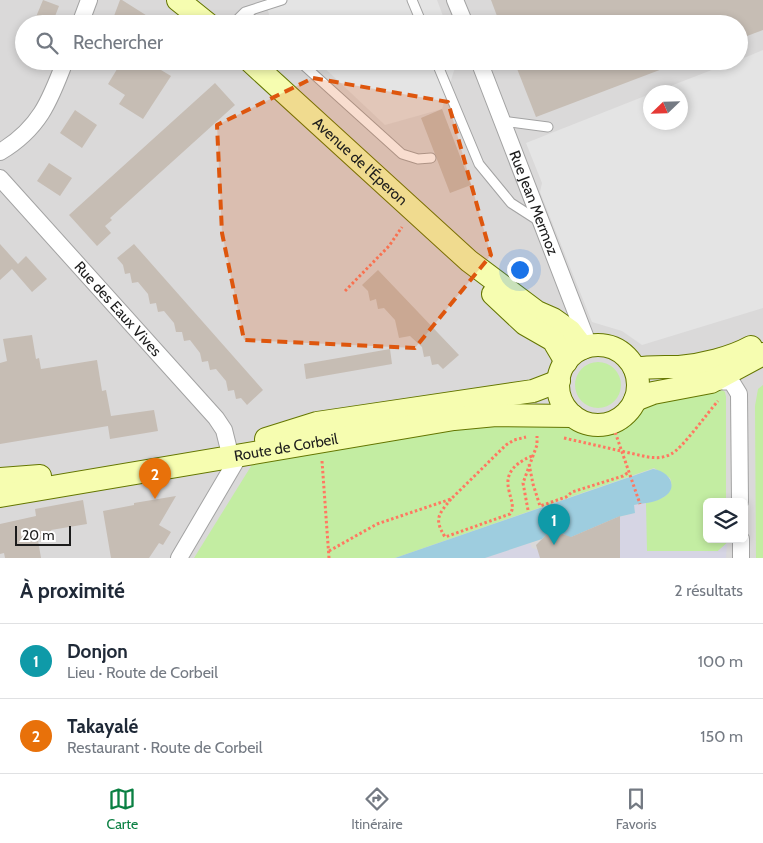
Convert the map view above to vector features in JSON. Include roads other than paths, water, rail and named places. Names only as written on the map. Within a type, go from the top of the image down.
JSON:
[{"type":"main road","points":[[178,0],[197,15]]},
{"type":"main road","name":"Avenue de l'Éperon","points":[[260,70],[469,261],[537,312],[553,319],[570,331],[586,347]]},
{"type":"main road","name":"Avenue de l'Éperon","points":[[469,261],[496,298],[525,324],[553,340],[562,371]]},
{"type":"main road","points":[[635,369],[646,367],[680,367],[707,362],[743,351],[763,340]]},
{"type":"main road","points":[[603,345],[616,349],[627,357],[635,369],[638,379],[638,390],[635,400],[630,410],[612,423],[602,425],[582,421],[573,416],[564,406],[559,394],[562,371],[574,354],[586,347],[603,345]]},
{"type":"main road","points":[[635,400],[653,393],[711,382],[763,354]]},
{"type":"main road","name":"Route de Corbeil","points":[[0,496],[171,466],[234,451],[317,423],[533,391],[562,371]]},
{"type":"main road","name":"Route de Corbeil","points":[[0,478],[28,478],[234,451],[320,442],[460,418],[496,415],[573,416]]},
{"type":"street","points":[[83,15],[89,0]]},
{"type":"street","points":[[455,0],[461,15]]},
{"type":"street","points":[[0,152],[28,132],[40,118],[51,100],[63,70]]},
{"type":"street","name":"Rue Jean Mermoz","points":[[482,70],[582,326],[586,347]]},
{"type":"street","name":"Rue des Eaux Vives","points":[[0,178],[216,418],[234,451]]},
{"type":"street","points":[[711,382],[730,381],[739,394],[740,498]]},
{"type":"street","points":[[179,558],[234,451]]},
{"type":"street","points":[[741,543],[741,558]]},
{"type":"lane","points":[[242,15],[245,12],[282,0]]},
{"type":"lane","points":[[412,0],[418,15]]},
{"type":"lane","points":[[245,12],[248,15]]},
{"type":"lane","points":[[309,70],[402,154],[418,159],[431,158]]},
{"type":"lane","points":[[440,70],[479,164],[511,203],[540,221]]},
{"type":"lane","points":[[502,121],[548,127]]},
{"type":"water","points":[[653,469],[664,473],[671,481],[671,490],[667,494],[656,501],[634,505],[635,513],[618,517],[569,538],[556,532],[542,539],[485,558],[395,558]]},
{"type":"place","name":"Takayalé","points":[[155,499]]},
{"type":"place","name":"Donjon","points":[[554,545]]}]
